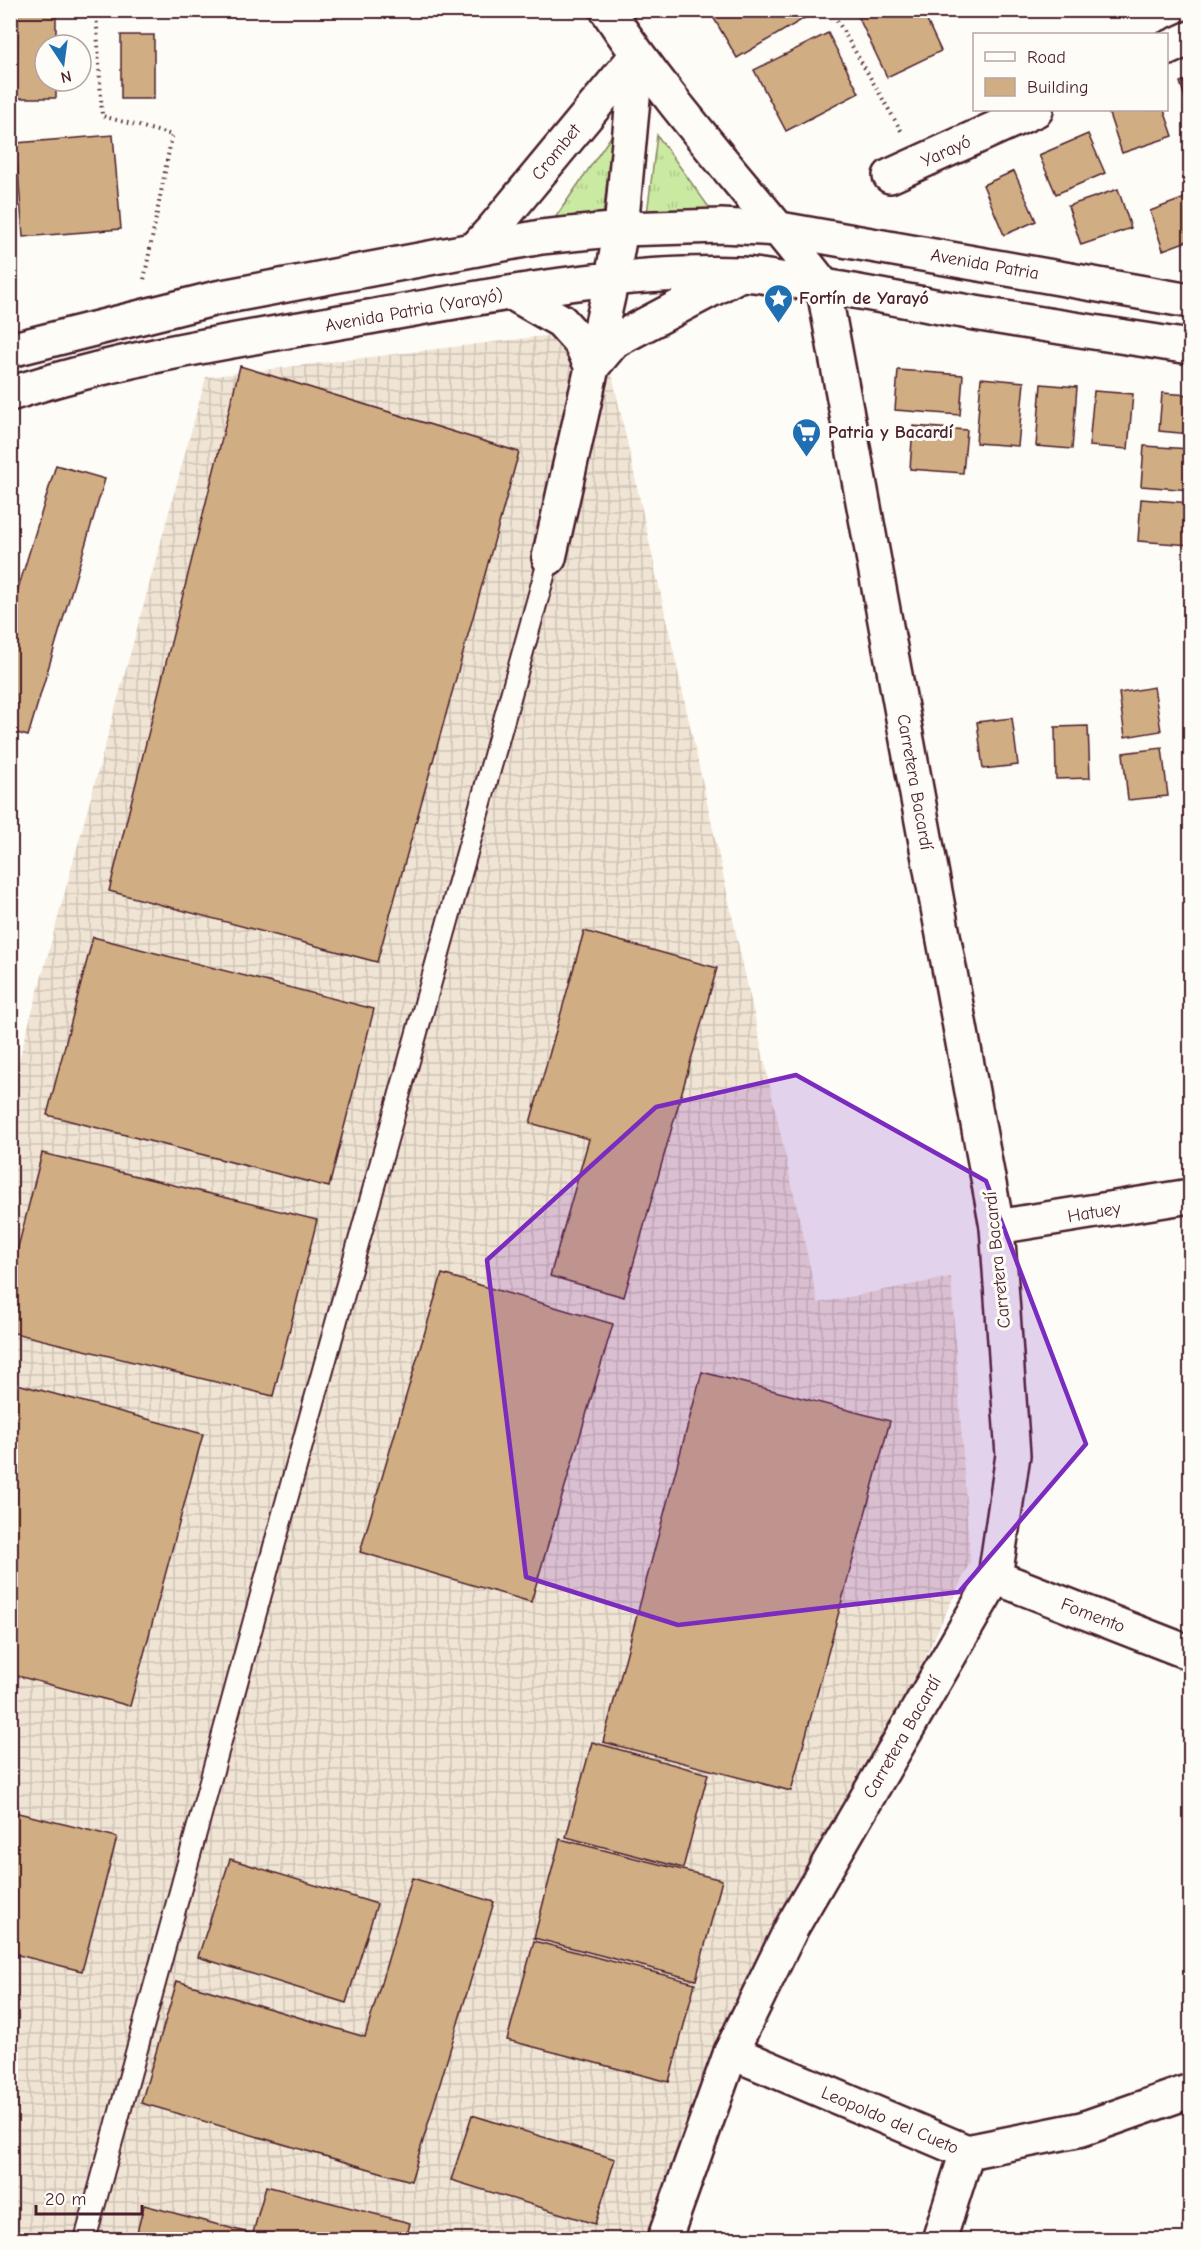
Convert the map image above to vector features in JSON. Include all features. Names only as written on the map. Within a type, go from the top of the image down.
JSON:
[{"type":"street","points":[[607,10],[636,55],[780,229]]},
{"type":"street","points":[[1168,49],[1191,38]]},
{"type":"street","points":[[549,558],[612,279],[621,229],[636,55]]},
{"type":"street","name":"Crombet","points":[[475,249],[636,55]]},
{"type":"street","name":"Yarayó","points":[[890,176],[1034,111]]},
{"type":"street","points":[[10,350],[217,298],[541,237],[621,229],[721,226],[780,229]]},
{"type":"street","name":"Carretera Bacardí","points":[[664,2240],[731,2052],[792,1927],[995,1577],[1013,1455],[997,1227],[823,285],[780,229]]},
{"type":"street","name":"Avenida Patria","points":[[780,229],[1191,301]]},
{"type":"street","points":[[592,367],[614,341],[741,273]]},
{"type":"street","name":"Avenida Patria (Yarayó)","points":[[10,394],[56,379],[200,348],[512,293],[612,279],[741,273],[823,285]]},
{"type":"street","points":[[823,285],[934,306],[1191,347]]},
{"type":"street","points":[[512,293],[561,321],[580,342],[592,367]]},
{"type":"street","name":"Hatuey","points":[[997,1227],[1191,1196]]},
{"type":"street","name":"Fomento","points":[[995,1577],[1191,1653]]},
{"type":"street","name":"Leopoldo del Cueto","points":[[731,2052],[966,2152],[1082,2129],[1191,2091]]},
{"type":"street","points":[[939,2240],[966,2152]]},
{"type":"lane","points":[[85,2240],[284,1510],[549,558]]},
{"type":"path","points":[[96,10],[102,116],[172,135],[143,290]]},
{"type":"path","points":[[831,10],[920,163]]},
{"type":"highlighted area","points":[[796,1075],[986,1181],[1086,1444],[959,1592],[678,1625],[526,1577],[487,1260],[656,1107]]},
{"type":"shaded area","points":[[602,329],[818,1303],[951,1277],[970,1562],[652,2239],[11,2240],[11,1089],[206,377]]},
{"type":"green space","points":[[612,135],[603,217],[553,221]]},
{"type":"green space","points":[[657,135],[711,210],[647,214]]},
{"type":"building","points":[[709,10],[808,10],[810,15],[737,58]]},
{"type":"building","points":[[855,10],[922,10],[941,51],[887,77]]},
{"type":"building","points":[[18,12],[56,13],[56,33],[33,33],[33,93],[56,93],[56,98],[17,98]]},
{"type":"building","points":[[828,33],[859,93],[786,131],[754,70]]},
{"type":"building","points":[[121,35],[154,35],[154,99],[121,99]]},
{"type":"building","points":[[1190,79],[1190,114],[1180,82]]},
{"type":"building","points":[[1118,111],[1164,111],[1173,136],[1122,153],[1109,114]]},
{"type":"building","points":[[1088,134],[1105,173],[1056,194],[1039,155]]},
{"type":"building","points":[[113,135],[121,229],[23,237],[16,143]]},
{"type":"building","points":[[1014,171],[1036,221],[1004,235],[983,185]]},
{"type":"building","points":[[1118,189],[1131,228],[1081,245],[1068,206]]},
{"type":"building","points":[[1190,196],[1190,240],[1163,250],[1150,211]]},
{"type":"building","points":[[240,366],[519,452],[377,962],[109,891]]},
{"type":"building","points":[[898,370],[963,375],[960,415],[895,410]]},
{"type":"building","points":[[981,378],[1024,382],[1018,446],[976,443]]},
{"type":"building","points":[[1041,384],[1077,387],[1072,449],[1036,446]]},
{"type":"building","points":[[1094,391],[1133,394],[1128,449],[1089,446]]},
{"type":"building","points":[[1162,393],[1190,395],[1190,434],[1159,431]]},
{"type":"building","points":[[913,426],[967,430],[963,473],[910,469]]},
{"type":"building","points":[[1144,446],[1190,449],[1190,490],[1141,486]]},
{"type":"building","points":[[56,465],[105,479],[28,736],[10,731],[10,615]]},
{"type":"building","points":[[1141,499],[1190,503],[1190,545],[1138,541]]},
{"type":"building","points":[[1154,687],[1161,731],[1125,737],[1119,693]]},
{"type":"building","points":[[1012,718],[1018,765],[983,769],[977,722]]},
{"type":"building","points":[[1088,726],[1090,778],[1056,779],[1055,727]]},
{"type":"building","points":[[1162,748],[1168,796],[1128,800],[1123,753]]},
{"type":"building","points":[[584,931],[717,968],[624,1297],[550,1276],[589,1139],[530,1123]]},
{"type":"building","points":[[93,937],[374,1009],[329,1187],[47,1115]]},
{"type":"building","points":[[42,1153],[317,1220],[273,1396],[10,1332],[10,1279]]},
{"type":"building","points":[[442,1274],[613,1324],[531,1602],[360,1552]]},
{"type":"building","points":[[702,1372],[890,1421],[791,1791],[603,1742]]},
{"type":"building","points":[[10,1382],[203,1434],[130,1706],[10,1674]]},
{"type":"building","points":[[592,1742],[708,1774],[683,1868],[566,1837]]},
{"type":"building","points":[[10,1811],[117,1837],[82,1971],[10,1953]]},
{"type":"building","points":[[560,1839],[722,1880],[696,1980],[534,1938]]},
{"type":"building","points":[[230,1859],[377,1904],[346,2003],[198,1957]]},
{"type":"building","points":[[412,1878],[494,1902],[411,2181],[141,2103],[177,1981],[365,2037]]},
{"type":"building","points":[[534,1941],[695,1983],[669,2082],[507,2040]]},
{"type":"building","points":[[472,2115],[615,2159],[595,2224],[451,2180]]},
{"type":"building","points":[[266,2186],[410,2223],[406,2240],[251,2240]]},
{"type":"building","points":[[144,2205],[253,2234],[251,2240],[135,2240]]},
{"type":"place","name":"Fortín de Yarayó","points":[[778,324]]},
{"type":"place","name":"Patria y Bacardí","points":[[807,458]]}]
